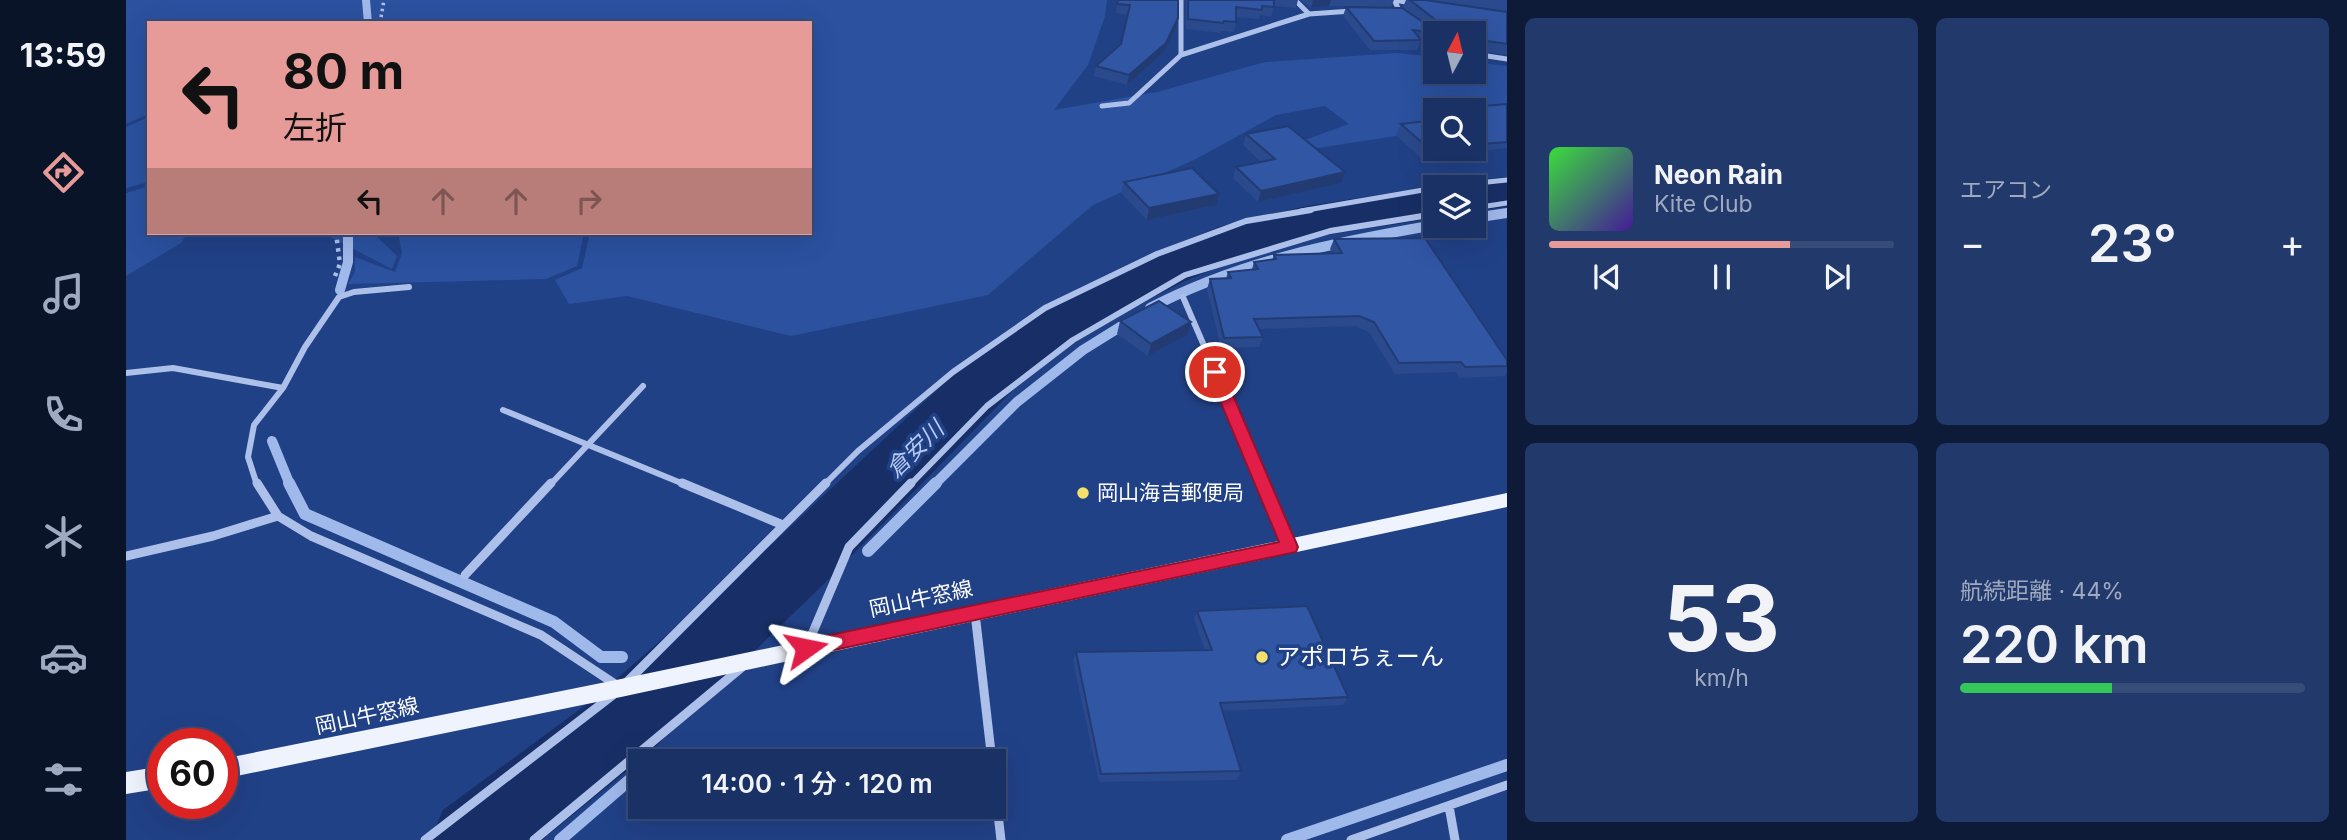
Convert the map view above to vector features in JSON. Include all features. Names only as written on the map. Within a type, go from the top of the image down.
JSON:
[{"type":"main road","name":"岡山牛窓線","points":[[238,766],[621,688],[1507,500]]},
{"type":"main road","points":[[126,783],[147,780]]},
{"type":"street","points":[[1181,0],[1181,55]]},
{"type":"street","points":[[1294,0],[1309,14]]},
{"type":"street","points":[[1409,19],[1400,12],[1394,0],[1419,4]]},
{"type":"street","points":[[1102,106],[1129,103],[1181,55],[1309,14],[1364,11]]},
{"type":"street","points":[[1388,12],[1400,12]]},
{"type":"street","points":[[1486,56],[1507,59]]},
{"type":"street","points":[[1486,182],[1507,180]]},
{"type":"street","points":[[425,840],[621,688],[869,442],[953,372],[1045,308],[1157,254],[1246,220],[1423,190]]},
{"type":"street","points":[[1486,206],[1507,203]]},
{"type":"street","points":[[806,648],[849,547],[987,406],[1073,340],[1196,271],[1330,231],[1423,216]]},
{"type":"street","points":[[409,287],[354,292],[339,297],[305,347],[283,388],[254,425],[248,457],[258,487],[278,516],[311,536],[541,635],[621,688]]},
{"type":"street","points":[[1183,298],[1290,547]]},
{"type":"street","points":[[126,373],[173,369],[201,371],[283,388]]},
{"type":"street","points":[[465,575],[643,386]]},
{"type":"street","points":[[503,410],[783,525]]},
{"type":"street","points":[[126,556],[214,536],[278,516]]},
{"type":"street","points":[[975,612],[991,749]]},
{"type":"street","points":[[534,840],[751,659]]},
{"type":"street","points":[[1351,840],[1507,785]]},
{"type":"street","points":[[1448,806],[1455,840]]},
{"type":"street","points":[[999,819],[1001,840]]},
{"type":"path","points":[[380,21],[384,0]]},
{"type":"path","points":[[336,235],[340,264],[328,293],[339,297]]},
{"type":"shaded area","points":[[126,0],[1107,0],[1105,16],[1088,65],[1054,110],[1157,92],[1265,62],[1397,53],[1423,56],[1423,84],[1486,84],[1486,63],[1507,66],[1507,107],[1486,107],[1486,98],[1423,98],[1423,132],[1318,148],[1302,141],[1349,124],[1325,106],[1276,115],[1196,159],[1093,205],[988,295],[791,336],[627,296],[569,304],[555,280],[582,268],[590,235],[812,235],[812,21],[147,21],[147,115],[126,124]]},
{"type":"shaded area","points":[[147,118],[147,183],[126,188],[126,127]]},
{"type":"shaded area","points":[[147,187],[147,235],[187,235],[181,243],[126,276],[126,193]]},
{"type":"shaded area","points":[[326,235],[375,235],[397,256],[392,269]]},
{"type":"shaded area","points":[[398,235],[584,235],[577,266],[546,279],[348,284],[355,272],[355,257],[395,272],[402,253]]},
{"type":"building","points":[[1118,0],[1178,0],[1178,18],[1166,43],[1129,75],[1096,66],[1121,44],[1130,5],[1117,4]]},
{"type":"building","points":[[1188,0],[1274,0],[1274,7],[1262,6],[1262,10],[1236,7],[1236,22],[1223,23],[1188,19]]},
{"type":"building","points":[[1410,0],[1507,12],[1507,44],[1486,41],[1486,21],[1437,21]]},
{"type":"building","points":[[1346,7],[1402,8],[1423,22],[1423,31],[1413,30],[1421,40],[1374,41]]},
{"type":"building","points":[[1507,104],[1507,142],[1486,144],[1486,106]]},
{"type":"building","points":[[1423,121],[1423,144],[1401,124]]},
{"type":"building","points":[[1288,126],[1345,172],[1261,191],[1236,167],[1275,159],[1246,134]]},
{"type":"building","points":[[1192,168],[1219,194],[1149,208],[1124,182]]},
{"type":"building","points":[[1425,238],[1507,360],[1507,366],[1465,367],[1461,362],[1399,363],[1374,322],[1359,316],[1254,319],[1263,337],[1224,338],[1210,279],[1231,278],[1228,272],[1258,269],[1254,262],[1276,259],[1274,255],[1342,253],[1334,239]]},
{"type":"building","points":[[1159,301],[1191,322],[1151,344],[1120,321]]},
{"type":"building","points":[[1307,606],[1348,697],[1220,703],[1241,771],[1101,774],[1076,652],[1212,650],[1197,611]]},
{"type":"waterway","points":[[366,0],[368,21]]},
{"type":"waterway","name":"倉安川","points":[[1486,195],[1507,192]]},
{"type":"waterway","name":"倉安川","points":[[474,840],[620,727],[801,561],[994,372],[1058,323],[1163,270],[1240,238],[1307,222],[1423,204]]},
{"type":"waterway","points":[[1486,216],[1507,213]]},
{"type":"waterway","points":[[1150,308],[1219,278],[1289,255],[1423,227]]},
{"type":"waterway","points":[[340,290],[348,262],[348,235]]},
{"type":"waterway","points":[[868,551],[1017,402],[1083,350],[1128,322]]},
{"type":"waterway","points":[[272,441],[290,485]]},
{"type":"waterway","points":[[290,485],[305,514],[554,622],[601,657],[622,657]]},
{"type":"waterway","points":[[687,652],[704,651]]},
{"type":"waterway","points":[[1287,840],[1507,765]]},
{"type":"waterway","points":[[560,840],[628,781]]},
{"type":"place","name":"岡山海吉郵便局","points":[[1083,493]]},
{"type":"place","name":"アポロちぇーん","points":[[1262,657]]},
{"type":"route","points":[[806,648],[1290,547],[1215,372]]}]
